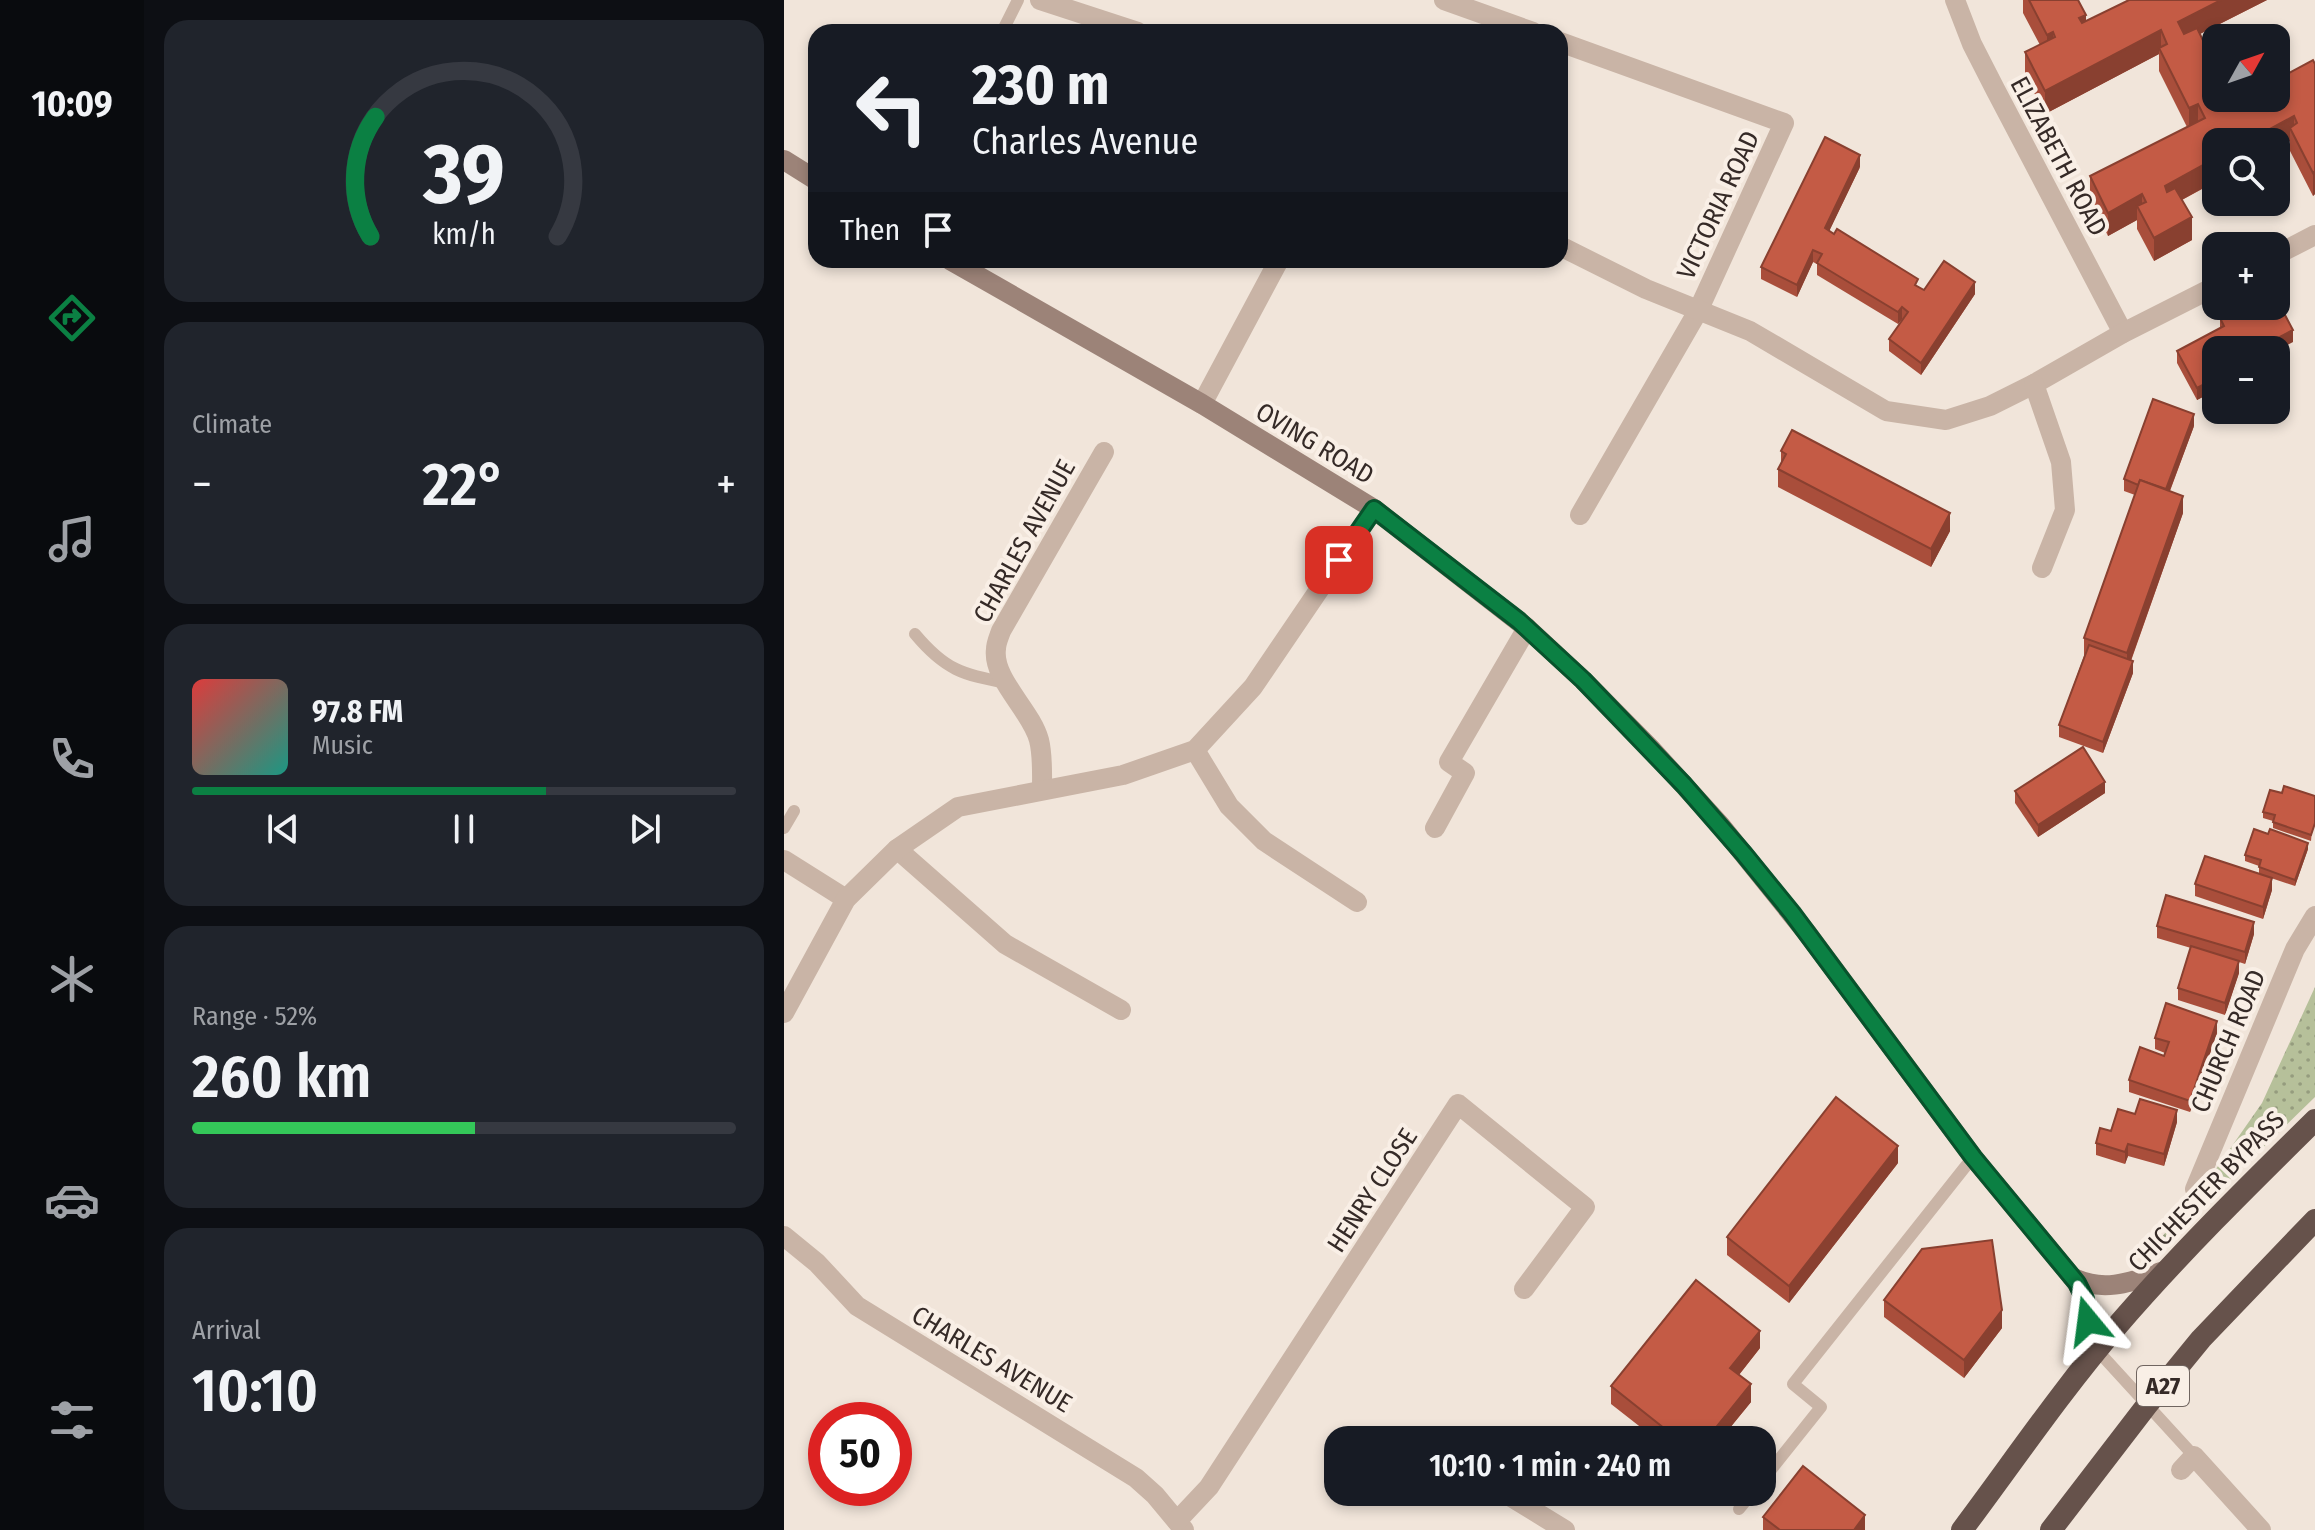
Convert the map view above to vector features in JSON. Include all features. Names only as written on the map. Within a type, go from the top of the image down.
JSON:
[{"type":"highway","name":"CHICHESTER BYPASS","points":[[1962,1530],[2097,1350],[2167,1270],[2315,1120]]},
{"type":"highway","name":"A27","points":[[2051,1530],[2147,1405],[2220,1318],[2315,1220]]},
{"type":"main road","points":[[784,160],[808,175]]},
{"type":"main road","name":"OVING ROAD","points":[[964,268],[1202,404],[1374,509],[1527,628],[1583,680],[1651,749],[1744,854],[1813,941],[1973,1157],[2072,1277],[2081,1290],[2087,1314],[2081,1371]]},
{"type":"main road","points":[[2072,1277],[2103,1287],[2167,1270]]},
{"type":"street","points":[[1040,0],[1114,24]]},
{"type":"street","points":[[1444,0],[1511,24]]},
{"type":"street","name":"ELIZABETH ROAD","points":[[1955,0],[1972,44],[2123,333]]},
{"type":"street","name":"VICTORIA ROAD","points":[[1568,45],[1784,123],[1698,311],[1580,515]]},
{"type":"street","points":[[2290,248],[2315,235]]},
{"type":"street","points":[[1568,250],[1646,289],[1750,331],[1886,411],[1946,420],[1990,406],[2202,293]]},
{"type":"street","points":[[1202,404],[1275,268]]},
{"type":"street","points":[[2034,384],[2061,462],[2065,510],[2042,568]]},
{"type":"street","name":"CHARLES AVENUE","points":[[1042,790],[1039,739],[996,662],[995,648],[1001,631],[1104,452]]},
{"type":"street","points":[[784,1013],[846,899],[897,849],[958,807],[1123,775],[1195,750],[1253,687],[1374,509]]},
{"type":"street","points":[[1435,828],[1465,773],[1449,762],[1527,628]]},
{"type":"street","points":[[1195,750],[1229,806],[1264,841],[1357,902]]},
{"type":"street","points":[[897,849],[1005,944],[1121,1010]]},
{"type":"street","points":[[784,860],[846,899]]},
{"type":"street","name":"CHURCH ROAD","points":[[2195,1189],[2295,949],[2315,916]]},
{"type":"street","name":"HENRY CLOSE","points":[[1181,1526],[1458,1104],[1585,1207],[1524,1289]]},
{"type":"street","name":"CHARLES AVENUE","points":[[784,1236],[817,1263],[857,1306],[1136,1478],[1181,1526]]},
{"type":"street","points":[[2187,1463],[2261,1530]]},
{"type":"street","points":[[1523,1506],[1552,1526]]},
{"type":"lane","points":[[1006,24],[1018,0]]},
{"type":"lane","points":[[915,634],[945,664],[972,676],[1007,683]]},
{"type":"lane","points":[[784,828],[794,811]]},
{"type":"lane","points":[[1776,1463],[1821,1407],[1793,1384],[1973,1157]]},
{"type":"lane","points":[[2097,1350],[2147,1405],[2187,1463]]},
{"type":"green space","points":[[2315,987],[2315,1097],[2163,1245],[2159,1240],[2195,1199],[2262,1103]]},
{"type":"building","points":[[2029,0],[2078,0],[2086,15],[2079,18],[2082,23],[2129,0],[2221,0],[2178,22],[2184,34],[2197,28],[2202,38],[2202,112],[2198,104],[2189,108],[2159,48],[2167,44],[2161,30],[2045,91],[2025,52],[2055,37],[2053,32],[2047,35]]},
{"type":"building","points":[[2313,60],[2313,173],[2290,128],[2297,123],[2294,116],[2272,128],[2202,128],[2202,166],[2165,186],[2167,192],[2175,188],[2192,217],[2154,238],[2137,206],[2146,202],[2142,194],[2108,213],[2090,176],[2205,118],[2202,112],[2290,112],[2290,72]]},
{"type":"building","points":[[1825,137],[1860,155],[1825,228],[1834,234],[1837,229],[1918,279],[1915,285],[1924,290],[1944,261],[1975,282],[1921,363],[1889,339],[1908,312],[1902,307],[1898,312],[1817,263],[1822,254],[1813,250],[1797,285],[1761,267]]},
{"type":"building","points":[[2221,320],[2288,320],[2293,330],[2282,336],[2205,336],[2224,326]]},
{"type":"building","points":[[2202,338],[2202,385],[2197,388],[2177,351]]},
{"type":"building","points":[[2153,399],[2194,414],[2166,489],[2140,480],[2138,485],[2124,479]]},
{"type":"building","points":[[1792,430],[1950,513],[1931,549],[1778,469],[1786,454],[1781,451]]},
{"type":"building","points":[[2140,480],[2183,496],[2127,653],[2084,638]]},
{"type":"building","points":[[2089,645],[2133,661],[2103,742],[2059,725]]},
{"type":"building","points":[[2083,747],[2105,782],[2038,825],[2015,791]]},
{"type":"building","points":[[2284,786],[2315,796],[2315,823],[2311,835],[2273,822],[2275,815],[2263,812],[2270,790],[2282,793]]},
{"type":"building","points":[[2254,829],[2268,834],[2270,829],[2308,843],[2295,880],[2259,867],[2261,860],[2245,855]]},
{"type":"building","points":[[2205,856],[2272,878],[2263,907],[2195,884]]},
{"type":"building","points":[[2166,895],[2254,922],[2245,952],[2157,926]]},
{"type":"building","points":[[2191,946],[2239,961],[2225,1003],[2178,988]]},
{"type":"building","points":[[2166,1003],[2217,1021],[2190,1101],[2129,1080],[2140,1047],[2164,1056],[2169,1042],[2155,1038]]},
{"type":"building","points":[[1836,1097],[1898,1146],[1789,1286],[1727,1237]]},
{"type":"building","points":[[2140,1099],[2177,1110],[2164,1154],[2128,1144],[2125,1152],[2096,1143],[2100,1128],[2111,1131],[2118,1109],[2135,1114]]},
{"type":"building","points":[[1992,1240],[2002,1310],[1964,1360],[1884,1300],[1922,1249]]},
{"type":"building","points":[[1696,1280],[1760,1331],[1730,1368],[1751,1384],[1717,1426],[1661,1426],[1611,1386]]},
{"type":"building","points":[[1803,1466],[1865,1515],[1854,1530],[1780,1530],[1763,1517],[1772,1506],[1776,1506],[1776,1500]]},
{"type":"route","points":[[1339,560],[1374,509],[1519,621],[1651,749],[1744,854],[1807,933],[1973,1157],[2077,1283],[2085,1299],[2088,1321]]}]
